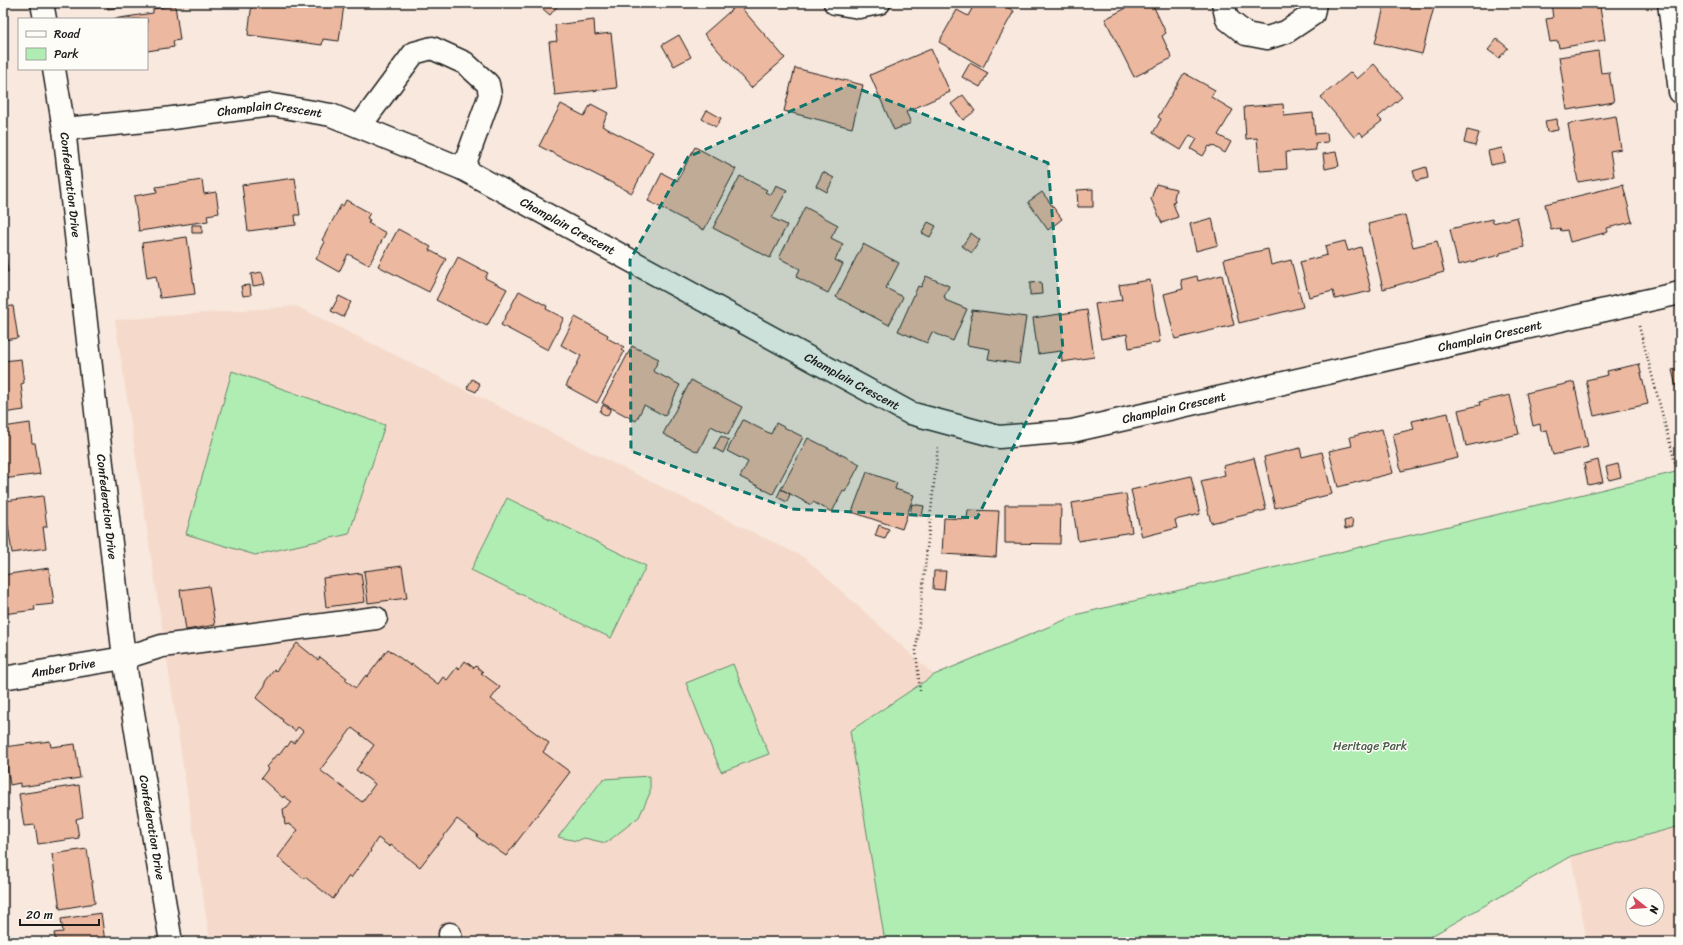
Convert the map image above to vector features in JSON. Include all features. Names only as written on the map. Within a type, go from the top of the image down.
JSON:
[{"type":"street","points":[[42,3],[45,18]]},
{"type":"street","points":[[835,3],[859,7],[879,3]]},
{"type":"street","points":[[1223,3],[1228,19],[1246,34],[1267,38],[1286,32],[1313,14],[1315,3]]},
{"type":"street","points":[[1669,3],[1680,92]]},
{"type":"street","points":[[360,126],[414,53],[432,48],[465,63],[488,84],[490,95],[463,169]]},
{"type":"street","name":"Confederation Drive","points":[[54,70],[64,129],[124,658],[171,942]]},
{"type":"street","name":"Champlain Crescent","points":[[64,129],[165,119],[272,105],[331,115],[463,169],[910,413],[999,437],[1072,430],[1680,293]]},
{"type":"street","name":"Amber Drive","points":[[3,678],[124,658],[162,646],[376,618]]},
{"type":"path","points":[[1633,304],[1680,481]]},
{"type":"path","points":[[920,691],[916,651],[941,421]]},
{"type":"highlighted area","points":[[849,85],[1048,163],[1063,350],[977,518],[791,509],[631,451],[630,260],[688,157]]},
{"type":"shaded area","points":[[296,306],[805,558],[934,675],[850,731],[885,942],[210,942],[115,320]]},
{"type":"shaded area","points":[[1680,826],[1680,942],[1587,942],[1571,856]]},
{"type":"green space","points":[[232,371],[385,425],[349,534],[255,555],[186,534]]},
{"type":"green space","name":"Heritage Park","points":[[1680,471],[1680,826],[1571,856],[1421,942],[885,942],[850,731],[934,675],[1079,614]]},
{"type":"green space","points":[[507,498],[646,566],[611,638],[471,570]]},
{"type":"green space","points":[[733,664],[769,754],[721,772],[686,683]]},
{"type":"green space","points":[[650,776],[650,793],[639,817],[606,843],[584,838],[577,841],[558,837],[603,779]]},
{"type":"building","points":[[107,3],[144,3],[144,4],[108,9]]},
{"type":"building","points":[[252,3],[328,3],[344,5],[339,41],[323,39],[322,45],[248,35]]},
{"type":"building","points":[[536,3],[560,3],[550,15]]},
{"type":"building","points":[[975,3],[1000,3],[1014,11],[983,67],[939,42],[957,10],[968,16]]},
{"type":"building","points":[[1136,3],[1152,3],[1166,33],[1162,36],[1172,58],[1134,77],[1105,19]]},
{"type":"building","points":[[1385,3],[1435,3],[1422,54],[1375,43]]},
{"type":"building","points":[[1551,3],[1590,3],[1590,8],[1600,7],[1605,40],[1559,48],[1558,41],[1550,42],[1546,19],[1553,18]]},
{"type":"building","points":[[738,4],[785,58],[751,88],[704,34]]},
{"type":"building","points":[[175,5],[180,40],[173,41],[174,47],[148,51],[148,18],[120,18],[153,13],[153,9]]},
{"type":"building","points":[[594,20],[595,35],[611,33],[617,88],[555,95],[549,42],[557,41],[555,25]]},
{"type":"building","points":[[679,35],[691,57],[674,66],[662,45]]},
{"type":"building","points":[[1497,39],[1508,48],[1499,58],[1488,50]]},
{"type":"building","points":[[931,49],[950,92],[906,112],[911,123],[894,130],[870,75]]},
{"type":"building","points":[[1598,51],[1601,73],[1609,72],[1614,102],[1567,110],[1559,57]]},
{"type":"building","points":[[970,63],[988,73],[980,87],[962,77]]},
{"type":"building","points":[[1374,64],[1402,97],[1378,117],[1382,121],[1363,136],[1360,132],[1354,137],[1321,97],[1351,72],[1357,79]]},
{"type":"building","points":[[795,68],[863,85],[852,128],[784,111]]},
{"type":"building","points":[[1184,73],[1215,90],[1211,97],[1233,110],[1218,135],[1231,142],[1225,153],[1212,145],[1211,147],[1209,146],[1203,156],[1191,149],[1197,139],[1190,135],[1181,150],[1153,133],[1161,119],[1158,117]]},
{"type":"building","points":[[963,95],[975,111],[963,120],[951,104]]},
{"type":"building","points":[[561,104],[584,116],[591,104],[608,113],[602,126],[653,152],[632,193],[539,146]]},
{"type":"building","points":[[1283,104],[1284,116],[1313,113],[1315,134],[1327,133],[1328,142],[1315,143],[1316,150],[1286,152],[1287,169],[1260,171],[1257,138],[1246,139],[1244,107]]},
{"type":"building","points":[[707,110],[721,118],[716,127],[702,119]]},
{"type":"building","points":[[1616,116],[1621,149],[1610,151],[1614,176],[1578,182],[1568,124]]},
{"type":"building","points":[[1557,119],[1558,130],[1547,132],[1545,121]]},
{"type":"building","points":[[1467,130],[1479,133],[1475,146],[1464,143]]},
{"type":"building","points":[[695,147],[736,169],[704,230],[648,201],[662,173],[677,181]]},
{"type":"building","points":[[1502,148],[1505,162],[1491,165],[1488,151]]},
{"type":"building","points":[[1336,152],[1339,166],[1325,169],[1323,154]]},
{"type":"building","points":[[1426,167],[1428,178],[1416,181],[1413,171]]},
{"type":"building","points":[[823,172],[834,178],[827,192],[816,186]]},
{"type":"building","points":[[740,176],[767,190],[765,192],[771,195],[776,185],[787,190],[772,218],[787,225],[770,258],[713,228]]},
{"type":"building","points":[[295,178],[300,215],[295,215],[296,225],[248,231],[242,185]]},
{"type":"building","points":[[202,180],[204,194],[216,192],[219,213],[207,215],[208,221],[139,231],[134,196],[157,192],[156,187]]},
{"type":"building","points":[[1156,184],[1176,189],[1174,198],[1175,202],[1173,203],[1178,217],[1162,223],[1151,199]]},
{"type":"building","points":[[1623,185],[1632,222],[1607,228],[1608,232],[1570,242],[1567,230],[1561,231],[1560,228],[1551,230],[1545,204]]},
{"type":"building","points":[[1093,189],[1093,207],[1078,207],[1077,190]]},
{"type":"building","points":[[1042,192],[1062,219],[1048,230],[1028,202]]},
{"type":"building","points":[[346,200],[370,213],[367,218],[370,220],[368,223],[386,233],[369,265],[348,254],[339,272],[316,259],[325,242],[322,240],[341,205],[343,206]]},
{"type":"building","points":[[805,207],[838,225],[831,238],[843,244],[835,260],[843,264],[828,293],[796,277],[800,269],[779,258]]},
{"type":"building","points":[[1405,215],[1413,247],[1437,241],[1444,272],[1383,289],[1368,224]]},
{"type":"building","points":[[1517,217],[1524,247],[1500,253],[1500,255],[1458,265],[1450,229],[1492,219],[1493,223]]},
{"type":"building","points":[[1212,218],[1218,245],[1196,251],[1190,224]]},
{"type":"building","points":[[928,222],[936,226],[930,237],[922,233]]},
{"type":"building","points":[[192,225],[202,225],[202,233],[192,233]]},
{"type":"building","points":[[398,229],[431,247],[429,250],[446,259],[429,292],[378,266]]},
{"type":"building","points":[[971,233],[980,240],[972,253],[962,246]]},
{"type":"building","points":[[3,237],[8,272],[3,273]]},
{"type":"building","points":[[187,237],[195,294],[160,298],[156,276],[147,278],[142,243]]},
{"type":"building","points":[[1345,241],[1348,251],[1361,247],[1371,291],[1335,299],[1333,291],[1309,297],[1300,262],[1327,255],[1325,246]]},
{"type":"building","points":[[863,244],[899,263],[886,288],[903,297],[889,325],[836,297]]},
{"type":"building","points":[[1268,249],[1271,265],[1291,260],[1303,307],[1239,323],[1224,259]]},
{"type":"building","points":[[458,257],[488,273],[485,278],[507,289],[487,326],[436,300]]},
{"type":"building","points":[[262,272],[265,284],[253,286],[251,274]]},
{"type":"building","points":[[1222,275],[1234,325],[1175,339],[1164,294],[1183,289],[1181,280],[1197,276],[1198,281]]},
{"type":"building","points":[[926,276],[949,286],[944,297],[946,298],[945,300],[967,309],[953,341],[932,332],[927,343],[898,331],[918,286],[921,287]]},
{"type":"building","points":[[1150,280],[1160,342],[1129,348],[1127,334],[1101,339],[1095,304],[1122,300],[1119,285]]},
{"type":"building","points":[[1041,282],[1042,294],[1030,295],[1030,283]]},
{"type":"building","points":[[250,285],[251,295],[243,296],[241,286]]},
{"type":"building","points":[[519,291],[547,306],[546,309],[564,318],[548,350],[501,325]]},
{"type":"building","points":[[339,296],[351,302],[343,317],[331,311]]},
{"type":"building","points":[[13,306],[18,338],[3,340],[3,307]]},
{"type":"building","points":[[972,310],[1026,317],[1019,364],[988,359],[990,349],[967,345]]},
{"type":"building","points":[[1087,310],[1094,357],[1062,362],[1061,351],[1038,354],[1033,318]]},
{"type":"building","points":[[575,317],[608,335],[607,338],[624,347],[621,350],[624,352],[597,403],[566,386],[581,356],[561,345]]},
{"type":"building","points":[[632,346],[659,359],[653,371],[680,385],[665,416],[644,405],[636,421],[602,403]]},
{"type":"building","points":[[21,359],[24,383],[21,384],[24,410],[3,413],[3,361]]},
{"type":"building","points":[[1639,364],[1648,404],[1594,416],[1586,380],[1608,375],[1607,371]]},
{"type":"building","points":[[1680,368],[1680,403],[1672,370]]},
{"type":"building","points":[[472,379],[480,384],[476,392],[467,388]]},
{"type":"building","points":[[691,380],[742,407],[728,435],[711,426],[698,452],[663,434]]},
{"type":"building","points":[[1574,382],[1588,447],[1553,455],[1547,430],[1541,431],[1540,424],[1533,426],[1526,393]]},
{"type":"building","points":[[1510,395],[1519,434],[1466,446],[1458,410],[1480,405],[1479,402]]},
{"type":"building","points":[[603,405],[611,409],[607,416],[600,412]]},
{"type":"building","points":[[1448,413],[1458,458],[1401,471],[1393,434],[1414,429],[1412,421]]},
{"type":"building","points":[[743,420],[771,434],[776,423],[803,437],[773,494],[740,477],[748,462],[727,451]]},
{"type":"building","points":[[30,423],[32,443],[35,443],[40,474],[3,479],[3,427]]},
{"type":"building","points":[[1382,429],[1393,473],[1338,487],[1329,451],[1352,446],[1350,437]]},
{"type":"building","points":[[721,436],[729,440],[723,453],[714,448]]},
{"type":"building","points":[[808,438],[860,464],[832,512],[813,502],[811,505],[781,489]]},
{"type":"building","points":[[1300,448],[1302,457],[1322,452],[1332,494],[1275,508],[1264,457]]},
{"type":"building","points":[[1254,458],[1266,510],[1211,523],[1201,481],[1225,475],[1223,466]]},
{"type":"building","points":[[1598,460],[1603,482],[1588,485],[1584,464]]},
{"type":"building","points":[[1618,464],[1621,477],[1609,480],[1606,467]]},
{"type":"building","points":[[867,472],[897,483],[895,489],[914,495],[902,529],[852,512]]},
{"type":"building","points":[[1191,476],[1200,514],[1175,520],[1177,528],[1142,537],[1131,490]]},
{"type":"building","points":[[781,489],[790,494],[787,502],[777,497]]},
{"type":"building","points":[[1126,494],[1132,532],[1078,541],[1072,503]]},
{"type":"building","points":[[43,496],[47,527],[43,527],[46,548],[12,553],[8,525],[3,526],[3,504],[5,504],[5,501]]},
{"type":"building","points":[[912,504],[924,506],[922,516],[910,514]]},
{"type":"building","points":[[1005,505],[1061,505],[1060,544],[1005,543]]},
{"type":"building","points":[[968,510],[999,511],[996,557],[942,554],[944,518],[967,519]]},
{"type":"building","points":[[1352,519],[1353,527],[1345,529],[1344,521]]},
{"type":"building","points":[[879,525],[889,529],[885,539],[875,536]]},
{"type":"building","points":[[402,566],[407,598],[368,603],[364,571]]},
{"type":"building","points":[[49,568],[54,604],[34,606],[35,610],[3,614],[3,575]]},
{"type":"building","points":[[934,571],[946,571],[944,590],[933,589]]},
{"type":"building","points":[[361,573],[365,602],[326,607],[323,578]]},
{"type":"building","points":[[209,586],[215,625],[186,630],[180,590]]},
{"type":"building","points":[[297,643],[318,660],[320,657],[347,678],[345,680],[356,688],[366,675],[367,677],[388,649],[411,666],[412,664],[438,684],[443,677],[447,680],[457,667],[459,669],[465,661],[474,668],[476,666],[483,672],[481,673],[500,687],[491,699],[549,743],[543,752],[570,772],[506,856],[476,836],[478,835],[457,819],[420,867],[391,845],[390,847],[378,838],[370,850],[371,851],[351,878],[349,876],[333,899],[305,877],[304,879],[278,857],[298,830],[289,824],[285,825],[283,809],[287,808],[292,802],[284,796],[283,798],[261,778],[268,769],[266,767],[277,754],[279,755],[291,741],[294,743],[303,731],[298,727],[295,731],[256,698],[266,684],[265,682],[274,670],[276,671]],"holes":[[[352,728],[374,745],[356,770],[375,784],[362,802],[320,770]]]},
{"type":"building","points":[[50,741],[51,747],[75,744],[80,778],[20,787],[20,783],[10,785],[4,747]]},
{"type":"building","points":[[79,785],[83,817],[76,819],[79,838],[38,844],[35,825],[24,826],[19,794]]},
{"type":"building","points":[[87,849],[95,903],[60,909],[52,854]]},
{"type":"building","points":[[101,913],[105,942],[56,942],[54,933],[63,932],[61,919]]}]
